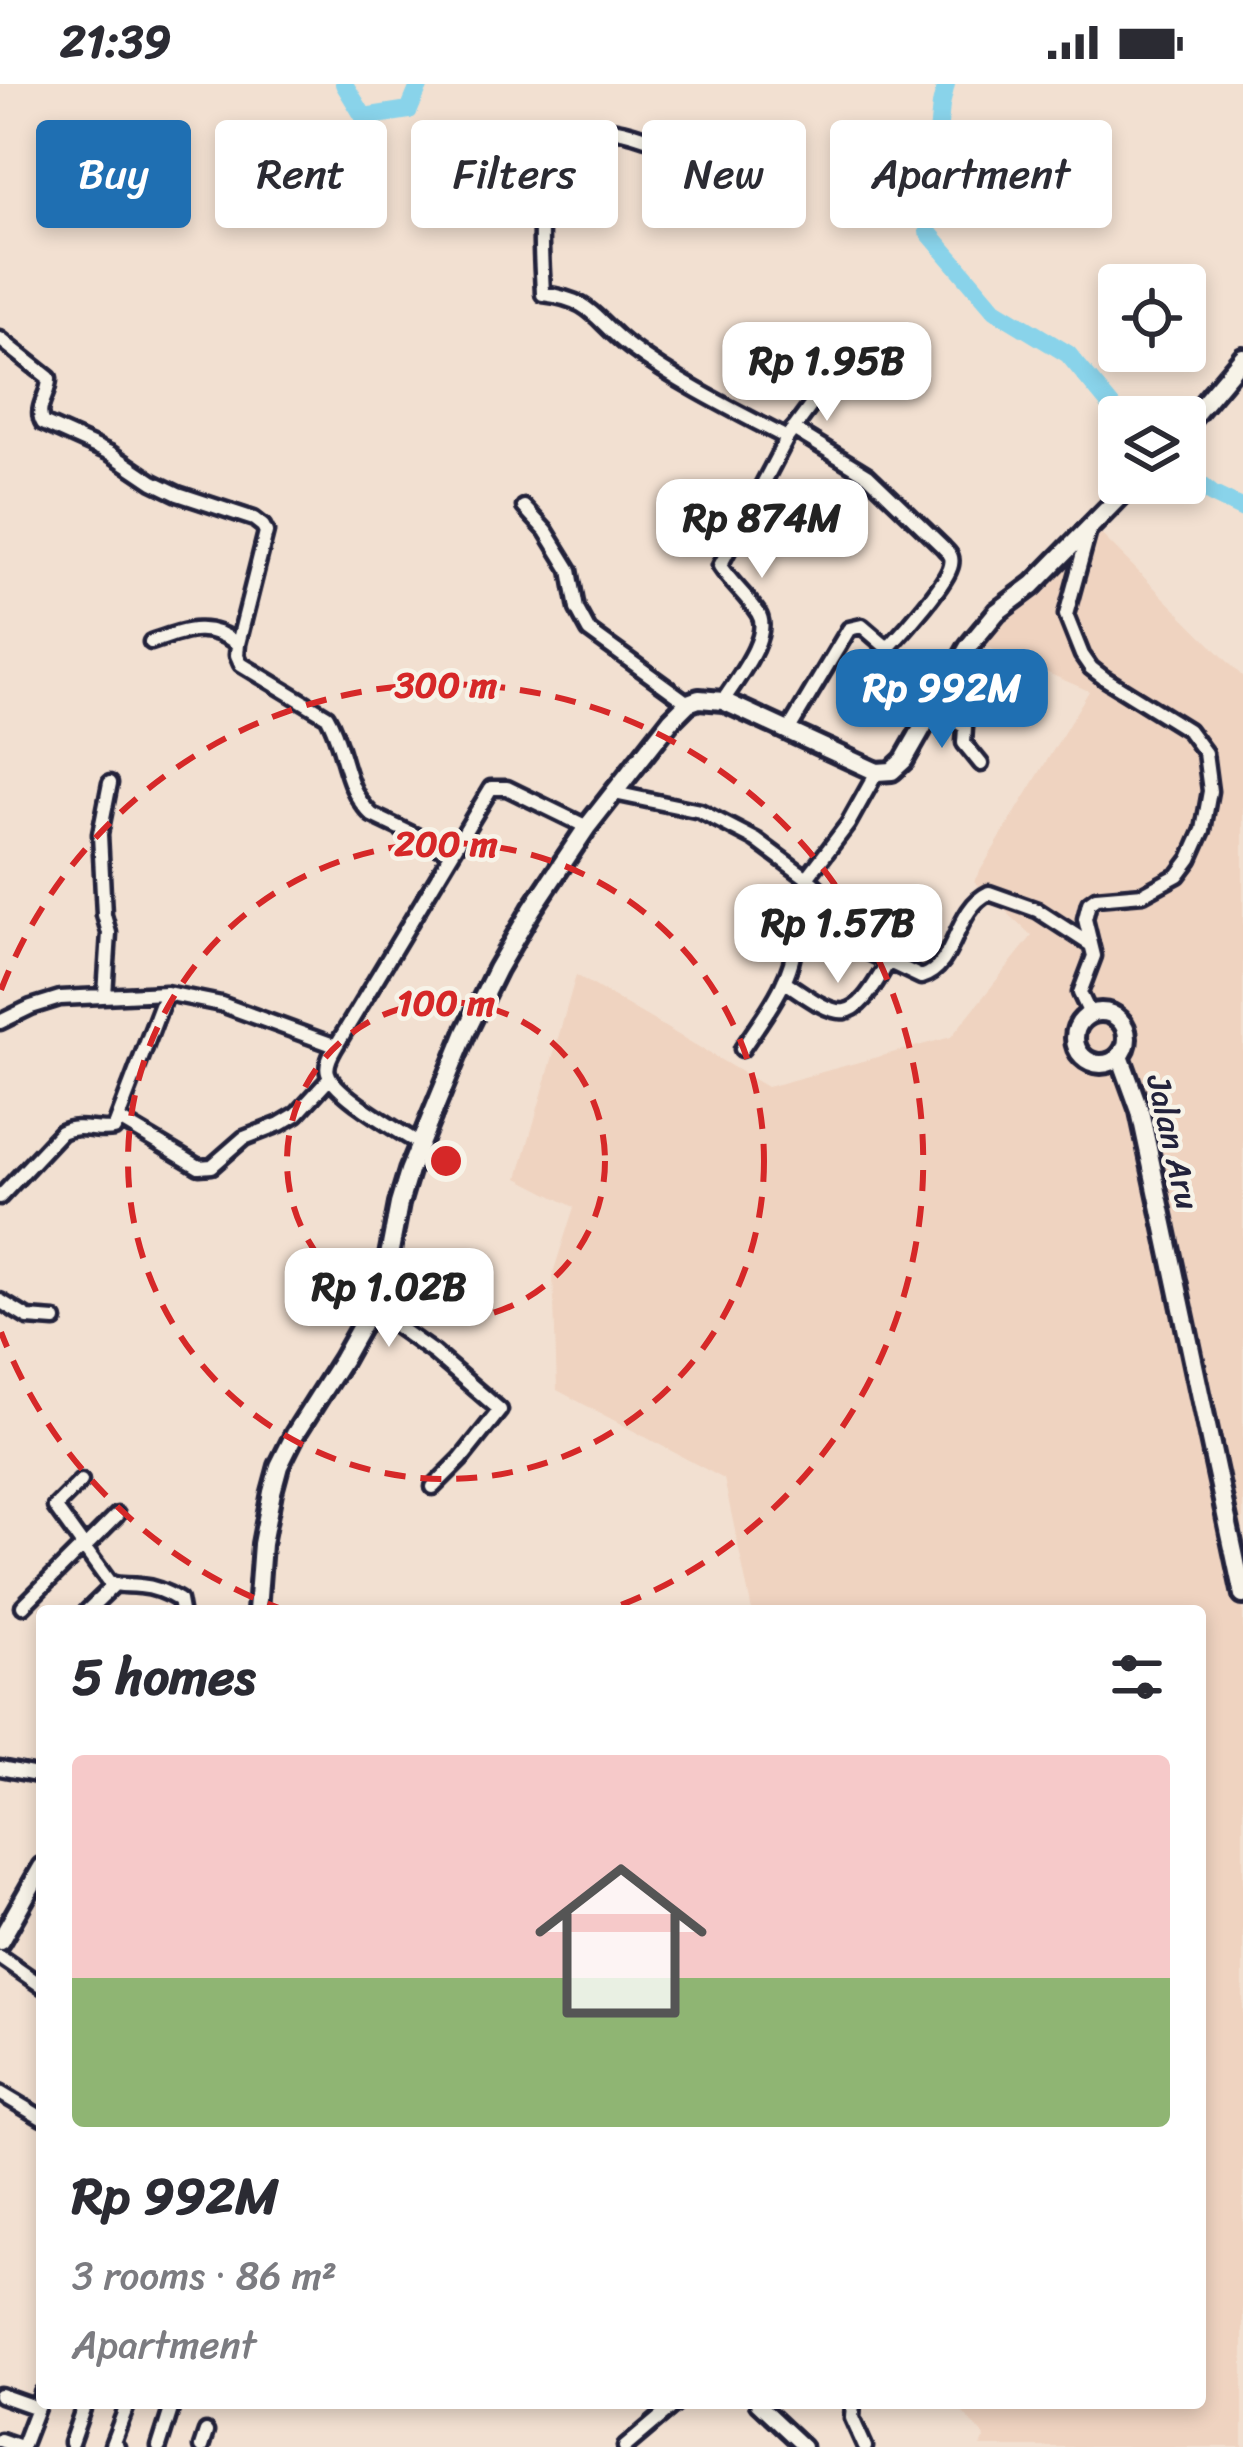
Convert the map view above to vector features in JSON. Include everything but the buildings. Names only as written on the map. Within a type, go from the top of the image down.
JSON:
[{"type":"street","points":[[642,138],[588,129],[567,142],[546,185],[543,294],[584,304],[626,344],[695,389],[868,475],[951,556],[939,586],[890,646],[862,626],[849,628],[788,730]]},
{"type":"street","points":[[0,339],[49,378],[39,411],[43,423],[110,453],[178,494],[263,526],[266,532],[238,659],[330,720],[351,788],[362,806],[386,824],[452,853]]},
{"type":"street","points":[[1206,402],[1243,357]]},
{"type":"street","points":[[723,701],[763,629],[762,617],[720,566],[790,434],[829,381]]},
{"type":"street","points":[[257,1605],[262,1544],[279,1466],[383,1287],[399,1204],[466,1032],[532,909],[658,735],[688,703],[710,698],[877,772],[892,771],[904,760],[969,646],[997,612],[1033,585],[1114,504]]},
{"type":"street","points":[[524,507],[546,531],[570,570],[577,609],[589,631],[688,703]]},
{"type":"street","points":[[1090,530],[1067,610],[1082,655],[1104,678],[1189,730],[1205,753],[1210,791],[1203,830],[1178,874],[1142,894],[1096,898],[1089,903],[1085,919],[1094,956],[1080,993],[1090,1014]]},
{"type":"street","points":[[152,642],[184,630],[205,630],[222,632],[238,644]]},
{"type":"street","points":[[934,706],[965,727],[964,743],[981,764]]},
{"type":"street","points":[[807,878],[848,824],[877,772]]},
{"type":"street","points":[[105,995],[109,933],[100,834],[110,783]]},
{"type":"street","points":[[420,1144],[369,1113],[330,1078],[328,1067],[336,1046],[490,788],[508,788],[587,827]]},
{"type":"street","points":[[614,793],[700,811],[756,840],[819,887],[795,939],[784,981],[742,1049]]},
{"type":"street","points":[[805,922],[921,977],[932,973],[968,910],[989,893],[1037,910],[1091,945]]},
{"type":"street","points":[[784,981],[821,1006],[850,1010],[870,994],[888,962]]},
{"type":"street","points":[[0,1022],[60,998],[166,993],[221,1004],[336,1046]]},
{"type":"street","points":[[0,1197],[61,1132],[74,1126],[114,1129],[166,993]]},
{"type":"street","points":[[1106,1011],[1120,1019],[1127,1041],[1120,1056],[1093,1063],[1079,1052],[1077,1026],[1090,1014],[1106,1011]]},
{"type":"street","name":"Jalan Aru","points":[[1120,1056],[1140,1111],[1243,1595]]},
{"type":"street","points":[[118,1119],[206,1168],[244,1138],[297,1114],[330,1078]]},
{"type":"street","points":[[0,1301],[28,1318],[55,1320]]},
{"type":"street","points":[[372,1309],[434,1353],[500,1410],[433,1487]]},
{"type":"street","points":[[81,1481],[56,1507],[109,1582],[171,1595],[180,1605]]},
{"type":"street","points":[[23,1606],[117,1515]]},
{"type":"street","points":[[93,1605],[114,1585]]},
{"type":"street","points":[[0,1768],[36,1775]]},
{"type":"street","points":[[0,1941],[36,1878]]},
{"type":"street","points":[[0,1957],[36,1982]]},
{"type":"street","points":[[0,2093],[36,2114]]},
{"type":"street","points":[[0,2395],[36,2408]]},
{"type":"street","points":[[0,2440],[21,2447],[37,2409]]},
{"type":"street","points":[[71,2443],[83,2409]]},
{"type":"street","points":[[117,2447],[112,2445],[126,2409]]},
{"type":"street","points":[[159,2447],[171,2409]]},
{"type":"street","points":[[626,2447],[670,2409]]},
{"type":"street","points":[[763,2409],[798,2445]]},
{"type":"street","points":[[853,2409],[865,2447]]},
{"type":"street","points":[[201,2447],[206,2432]]},
{"type":"shaded area","points":[[1099,532],[1243,677],[1243,2447],[981,2447],[985,2437],[959,2409],[1206,2409],[1206,1605],[751,1605],[724,1479],[557,1390],[553,1273],[574,1207],[518,1178],[576,975],[767,1087],[951,1037],[1032,936],[974,881],[1089,691],[981,644]]},
{"type":"waterway","points":[[344,84],[364,117],[409,110],[420,84]]},
{"type":"waterway","points":[[946,84],[928,232],[995,310],[1068,354],[1103,396]]},
{"type":"waterway","points":[[1206,489],[1243,509]]}]
